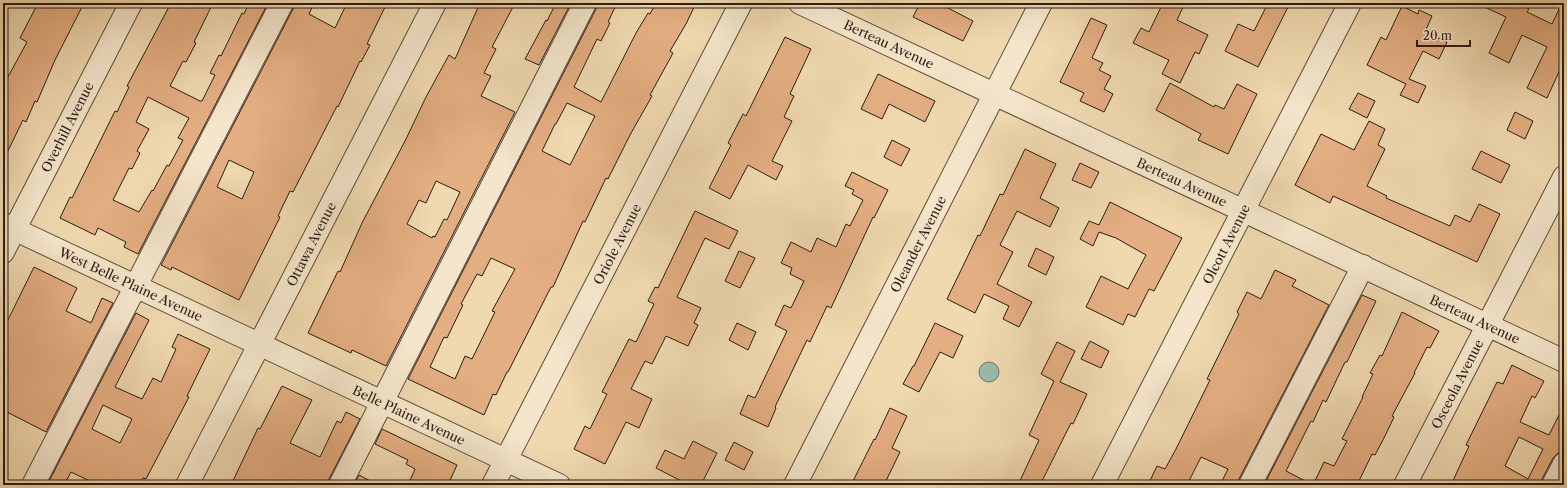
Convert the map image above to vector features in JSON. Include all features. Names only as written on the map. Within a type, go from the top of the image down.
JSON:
[{"type":"street","name":"Overhill Avenue","points":[[3,252],[9,226],[131,3]]},
{"type":"street","points":[[33,485],[282,3]]},
{"type":"street","name":"Ottawa Avenue","points":[[187,485],[435,3]]},
{"type":"street","points":[[340,485],[585,3]]},
{"type":"street","name":"Oriole Avenue","points":[[492,485],[741,3]]},
{"type":"street","name":"Berteau Avenue","points":[[800,3],[1564,360]]},
{"type":"street","name":"Oleander Avenue","points":[[795,485],[1041,3]]},
{"type":"street","name":"Olcott Avenue","points":[[1102,485],[1350,3]]},
{"type":"street","name":"Osceola Avenue","points":[[1405,485],[1564,177]]},
{"type":"street","name":"West Belle Plaine Avenue","points":[[9,226],[259,345]]},
{"type":"street","points":[[1250,485],[1363,266]]},
{"type":"street","name":"Belle Plaine Avenue","points":[[259,345],[559,485]]},
{"type":"street","points":[[1553,485],[1564,464]]},
{"type":"shaded area","points":[[989,362],[996,365],[999,372],[996,379],[989,382],[982,379],[979,372],[982,365]]},
{"type":"building","points":[[38,3],[84,3],[55,60],[37,102],[35,101],[26,122],[23,120],[3,161],[3,86],[27,42],[20,38]]},
{"type":"building","points":[[171,3],[213,3],[194,42],[196,43],[186,62],[183,61],[170,86],[202,101],[215,75],[210,73],[219,55],[221,56],[242,13],[244,14],[249,3],[268,3],[138,254],[124,247],[126,242],[98,228],[95,235],[60,218],[70,197],[72,198],[115,111],[117,112],[129,87],[127,86]],"holes":[[[148,97],[189,118],[178,138],[183,140],[169,166],[167,165],[153,191],[152,190],[139,212],[113,200],[129,168],[132,169],[140,153],[137,151],[149,129],[136,122]]]},
{"type":"building","points":[[294,3],[314,3],[309,14],[335,28],[347,3],[387,3],[367,44],[370,45],[361,62],[360,61],[338,107],[337,106],[293,192],[290,191],[278,216],[280,217],[239,300],[172,267],[171,270],[161,265],[293,9]],"holes":[[[229,160],[254,172],[242,199],[217,187]]]},
{"type":"building","points":[[480,3],[515,3],[492,47],[496,49],[484,73],[491,76],[481,96],[515,112],[386,366],[352,350],[351,353],[308,333],[338,271],[340,272],[362,223],[426,97],[449,55],[455,59]],"holes":[[[436,181],[460,192],[447,220],[444,219],[435,237],[433,236],[432,238],[407,224],[419,200],[426,203]]]},
{"type":"building","points":[[556,3],[571,3],[539,65],[525,59]]},
{"type":"building","points":[[597,3],[617,3],[608,22],[610,23],[601,41],[597,39],[574,87],[601,102],[636,33],[656,3],[696,3],[686,24],[670,51],[673,53],[650,95],[652,96],[608,179],[606,178],[585,222],[583,221],[553,287],[551,287],[496,395],[493,394],[484,415],[408,379],[596,9]],"holes":[[[567,103],[595,116],[570,165],[542,151]],[[491,258],[515,269],[492,311],[495,312],[472,359],[465,356],[455,379],[430,367],[444,337],[447,338],[463,305],[461,304],[477,274],[482,276]]]},
{"type":"building","points":[[920,3],[950,3],[948,8],[973,21],[963,41],[913,17]]},
{"type":"building","points":[[1163,3],[1185,3],[1177,20],[1208,35],[1199,54],[1195,52],[1180,83],[1162,74],[1169,60],[1133,43],[1141,28],[1149,32]]},
{"type":"building","points":[[1268,3],[1280,3],[1288,7],[1258,67],[1225,51],[1238,24],[1254,31]]},
{"type":"building","points":[[1476,3],[1517,3],[1529,9],[1527,12],[1552,24],[1562,3],[1564,3],[1564,61],[1547,98],[1527,88],[1547,47],[1522,35],[1509,63],[1489,53],[1506,17]]},
{"type":"building","points":[[1402,6],[1418,14],[1419,10],[1432,16],[1425,32],[1447,42],[1439,59],[1423,51],[1409,79],[1426,86],[1418,103],[1400,95],[1406,84],[1367,65],[1381,37],[1386,40]]},
{"type":"building","points":[[1091,18],[1107,25],[1092,58],[1103,63],[1099,70],[1111,76],[1104,89],[1113,94],[1104,112],[1080,101],[1084,93],[1060,82]]},
{"type":"building","points":[[785,37],[811,49],[790,94],[794,96],[784,117],[792,121],[772,161],[783,166],[776,180],[748,165],[730,199],[709,188],[731,145],[728,143],[743,114],[746,116]]},
{"type":"building","points":[[878,74],[935,101],[925,122],[889,104],[882,119],[861,109]]},
{"type":"building","points":[[1170,83],[1214,107],[1215,105],[1224,109],[1237,84],[1257,94],[1228,154],[1198,140],[1201,134],[1156,110]]},
{"type":"building","points":[[1358,93],[1375,101],[1367,118],[1349,109]]},
{"type":"building","points":[[1515,112],[1533,121],[1525,139],[1507,130]]},
{"type":"building","points":[[1369,121],[1385,129],[1378,145],[1385,149],[1367,186],[1387,196],[1386,198],[1450,226],[1455,215],[1470,222],[1479,204],[1500,214],[1477,262],[1333,196],[1330,203],[1295,185],[1321,134],[1354,150]]},
{"type":"building","points":[[892,140],[910,149],[901,166],[884,157]]},
{"type":"building","points":[[1025,149],[1056,164],[1040,198],[1059,208],[1050,227],[1017,211],[1000,245],[1013,252],[997,284],[1032,302],[1019,327],[1003,319],[1009,306],[984,294],[975,313],[947,299],[978,235],[980,236],[1000,194],[1003,195]]},
{"type":"building","points":[[1481,151],[1510,165],[1501,183],[1472,169]]},
{"type":"building","points":[[1080,163],[1099,172],[1091,188],[1072,180]]},
{"type":"building","points":[[852,172],[888,190],[874,218],[873,217],[831,308],[827,306],[810,342],[807,340],[775,407],[776,408],[768,427],[740,414],[748,395],[755,398],[787,331],[775,325],[784,305],[791,308],[804,281],[790,274],[792,268],[781,263],[791,242],[811,252],[817,238],[836,247],[846,224],[850,226],[863,200],[852,194],[854,190],[845,186]]},
{"type":"building","points":[[1110,202],[1182,238],[1154,291],[1149,289],[1135,317],[1128,314],[1123,325],[1086,307],[1101,276],[1128,289],[1146,255],[1116,238],[1099,232],[1093,246],[1080,239],[1089,221],[1099,225]]},
{"type":"building","points":[[695,211],[738,231],[729,249],[705,238],[677,297],[701,308],[694,323],[698,325],[688,346],[666,336],[652,364],[645,361],[631,389],[652,399],[639,428],[626,422],[605,464],[574,449],[585,426],[590,429],[607,394],[602,392],[629,339],[636,342],[654,304],[648,301],[655,287],[658,288]]},
{"type":"building","points":[[1036,248],[1054,257],[1046,275],[1028,266]]},
{"type":"building","points":[[739,251],[755,258],[740,288],[725,281]]},
{"type":"building","points":[[34,267],[77,288],[66,311],[91,323],[102,298],[113,303],[46,432],[3,410],[3,330]]},
{"type":"building","points":[[1275,270],[1296,280],[1292,286],[1329,305],[1239,479],[1238,485],[1220,485],[1228,469],[1201,457],[1189,481],[1197,485],[1148,485],[1157,466],[1165,469],[1176,449],[1210,380],[1207,379],[1239,314],[1237,312],[1247,292],[1261,299]]},
{"type":"building","points":[[1362,295],[1376,301],[1326,402],[1323,400],[1313,422],[1311,421],[1286,471],[1313,485],[1264,485]]},
{"type":"building","points":[[1402,312],[1439,331],[1430,348],[1427,347],[1392,416],[1394,417],[1385,436],[1375,455],[1372,454],[1357,485],[1313,485],[1324,462],[1334,466],[1347,441],[1342,439],[1373,374],[1370,373],[1380,355],[1382,356]]},
{"type":"building","points":[[136,313],[149,320],[115,387],[142,399],[153,378],[161,382],[176,349],[172,347],[178,334],[210,349],[187,396],[189,397],[146,479],[143,478],[140,485],[98,485],[71,472],[64,485],[47,485]],"holes":[[[103,405],[132,419],[120,443],[92,429]]]},
{"type":"building","points":[[737,323],[756,332],[748,350],[729,340]]},
{"type":"building","points":[[935,323],[963,336],[953,358],[940,352],[919,392],[903,384],[914,366]]},
{"type":"building","points":[[1090,341],[1109,351],[1101,368],[1081,359]]},
{"type":"building","points":[[1057,342],[1075,351],[1060,382],[1087,394],[1073,424],[1071,423],[1040,485],[1018,485],[1039,440],[1029,435],[1054,381],[1041,374]]},
{"type":"building","points":[[1512,365],[1544,381],[1535,398],[1532,396],[1520,422],[1549,435],[1564,405],[1564,452],[1558,453],[1553,458],[1542,479],[1541,485],[1451,485],[1469,446],[1466,445],[1497,382],[1503,384]],"holes":[[[1519,437],[1543,449],[1528,479],[1505,466]]]},
{"type":"building","points":[[282,386],[312,400],[290,443],[320,457],[337,421],[341,423],[346,412],[360,419],[329,479],[328,485],[231,485],[258,428],[260,429]]},
{"type":"building","points":[[890,408],[907,416],[892,448],[900,452],[884,485],[851,485],[874,439],[875,440]]},
{"type":"building","points":[[382,429],[457,465],[448,485],[408,485],[415,469],[406,464],[408,460],[375,444]]},
{"type":"building","points":[[693,441],[717,453],[701,485],[689,485],[656,468],[665,450],[684,459]]},
{"type":"building","points":[[734,442],[753,452],[744,470],[725,460]]},
{"type":"building","points":[[359,475],[378,485],[354,485]]}]
